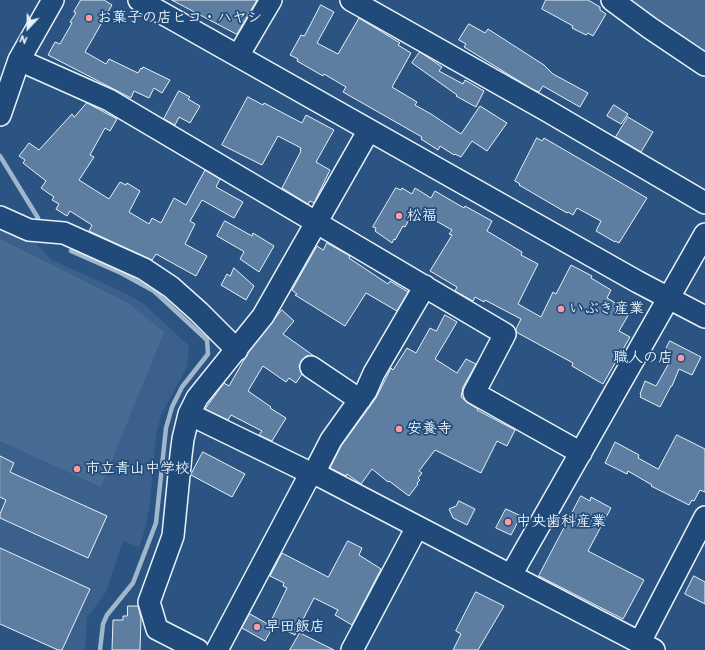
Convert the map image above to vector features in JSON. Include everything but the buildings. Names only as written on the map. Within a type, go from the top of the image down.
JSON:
[{"type":"street","points":[[0,115],[20,60],[53,0]]},
{"type":"street","points":[[139,0],[638,282],[705,317]]},
{"type":"street","points":[[238,56],[271,0]]},
{"type":"street","points":[[612,0],[705,65]]},
{"type":"street","points":[[357,2],[705,203]]},
{"type":"street","points":[[20,60],[109,100],[505,334],[474,393],[581,453]]},
{"type":"street","points":[[198,650],[157,629],[149,602],[173,536],[182,450],[189,414],[197,398],[264,316],[369,130]]},
{"type":"street","points":[[0,217],[29,230],[64,233],[144,269],[171,287],[199,312],[237,350]]},
{"type":"street","points":[[511,575],[705,234]]},
{"type":"street","points":[[222,648],[308,480],[313,475],[331,440],[366,391],[374,373],[425,286]]},
{"type":"street","points":[[311,367],[360,400]]},
{"type":"street","points":[[189,414],[313,475],[320,476],[647,646],[699,543],[705,517]]},
{"type":"street","points":[[352,650],[417,527]]},
{"type":"shaded area","points":[[626,0],[705,0],[705,55]]},
{"type":"shaded area","name":"市立青山中学校","points":[[0,228],[36,244],[52,260],[127,294],[144,304],[189,346],[187,367],[161,415],[156,435],[150,503],[146,526],[139,547],[123,541],[106,592],[87,618],[85,650],[57,650],[0,624]]},
{"type":"shaded area","points":[[0,239],[128,303],[164,332],[101,487],[0,441]]},
{"type":"waterway","points":[[0,156],[38,218]]},
{"type":"waterway","points":[[71,251],[121,273],[154,291],[207,340],[208,354],[182,387],[172,407],[166,428],[156,523],[133,583],[107,615],[103,624],[100,650]]},
{"type":"place","name":"お菓子の店ヒコ・ハヤシ","points":[[89,18]]},
{"type":"place","name":"松福","points":[[399,216]]},
{"type":"place","name":"いぶき産業","points":[[561,309]]},
{"type":"place","name":"職人の店","points":[[681,358]]},
{"type":"place","name":"安養寺","points":[[399,429]]},
{"type":"place","name":"市立青山中学校","points":[[77,469]]},
{"type":"place","name":"中央歯科産業","points":[[508,522]]},
{"type":"place","name":"早田飯店","points":[[257,627]]}]
